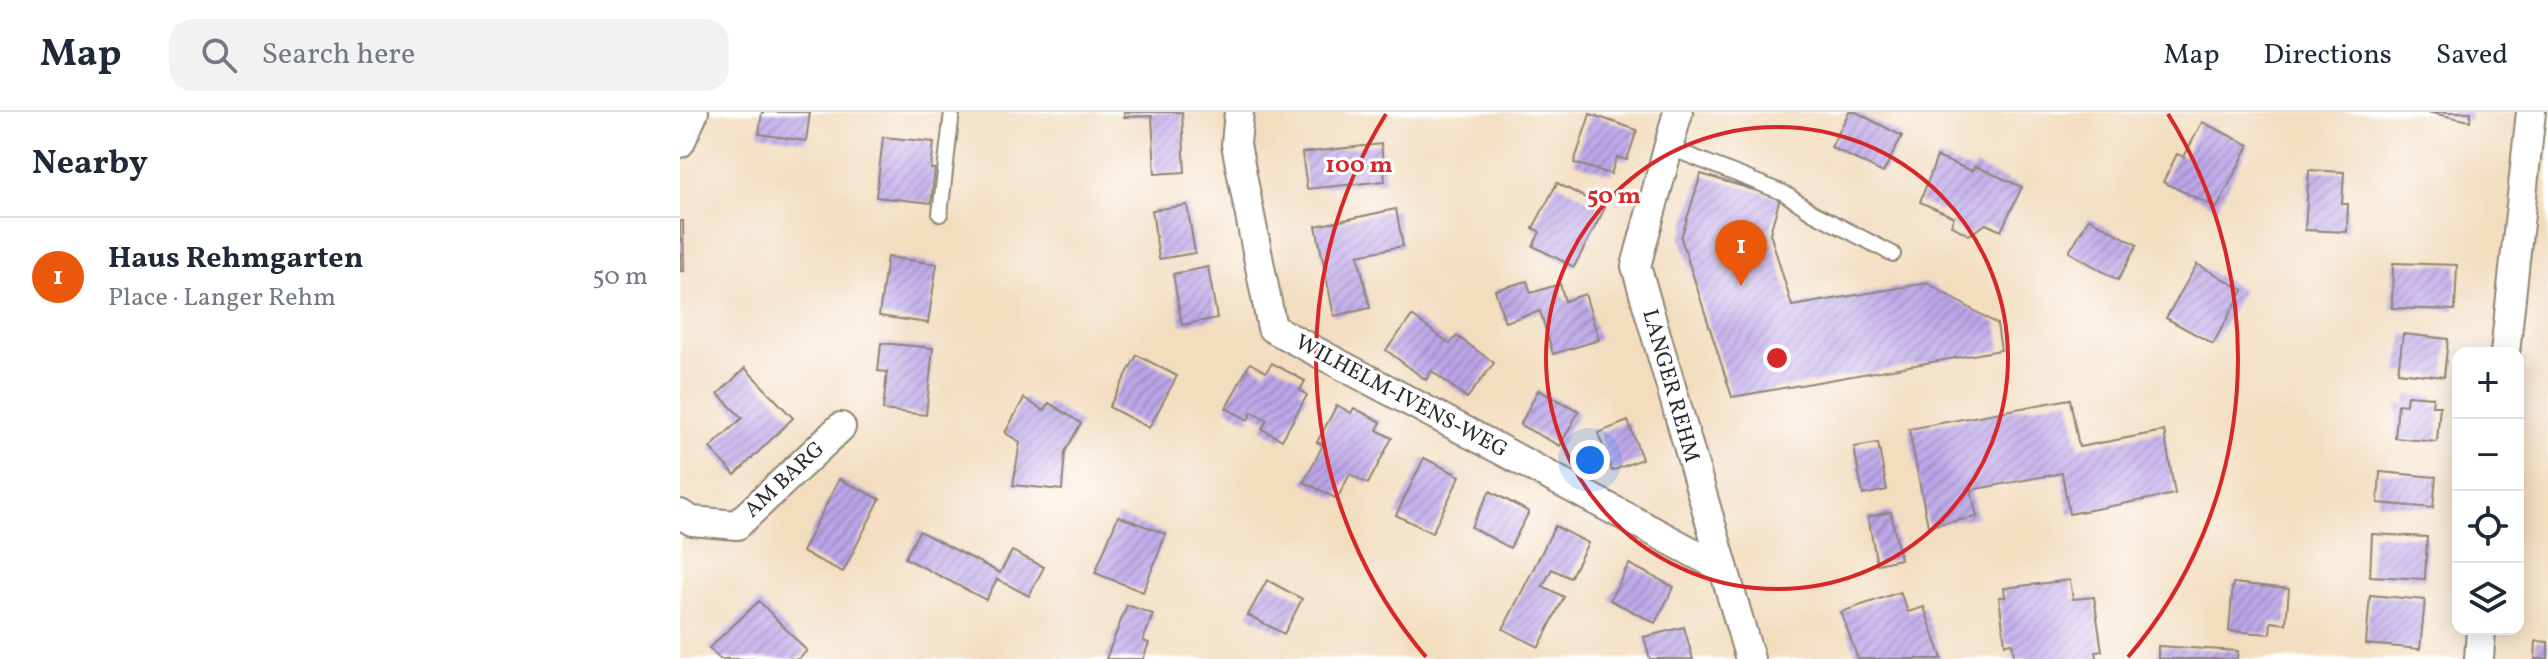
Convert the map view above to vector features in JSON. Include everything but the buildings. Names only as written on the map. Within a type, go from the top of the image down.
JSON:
[{"type":"street","points":[[680,143],[694,112]]},
{"type":"street","name":"WILHELM-IVENS-WEG","points":[[1239,112],[1236,144],[1272,328],[1724,569]]},
{"type":"street","name":"LANGER REHM","points":[[1678,112],[1636,266],[1750,659]]},
{"type":"street","points":[[2506,347],[2531,112]]},
{"type":"street","name":"AM BARG","points":[[680,514],[692,521],[737,525],[841,427]]},
{"type":"street","points":[[2479,659],[2481,635]]},
{"type":"lane","points":[[940,214],[952,112]]},
{"type":"lane","points":[[1668,147],[1784,193],[1812,212],[1893,254]]},
{"type":"place","name":"Haus Rehmgarten","points":[[1741,286]]}]
